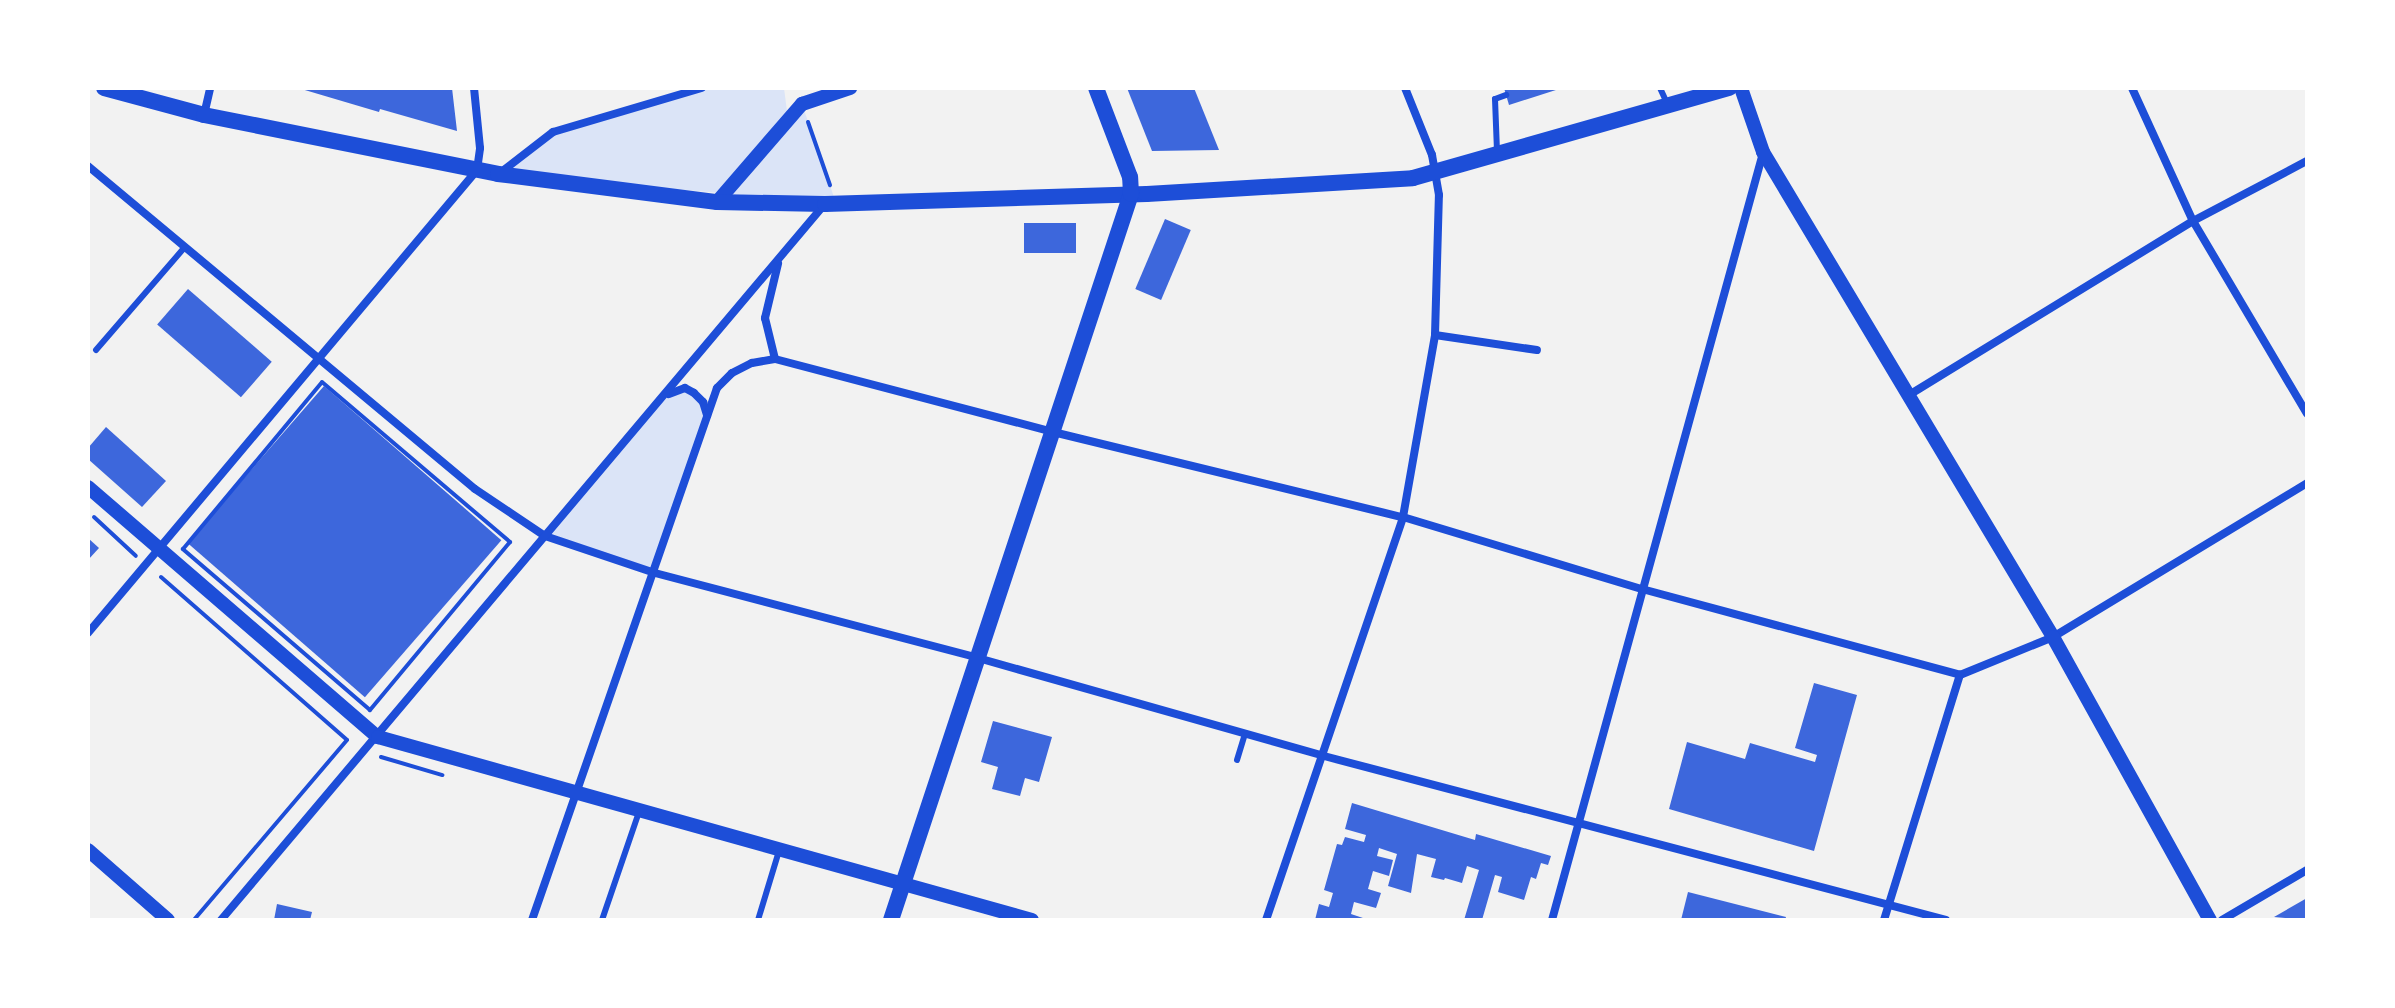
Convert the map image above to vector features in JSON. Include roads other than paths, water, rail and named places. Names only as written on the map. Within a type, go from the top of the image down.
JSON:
[{"type":"main road","points":[[104,88],[204,115],[498,174],[717,202],[830,204],[1131,194],[1436,174],[1729,88]]},
{"type":"main road","points":[[891,920],[1131,194],[1130,177],[1096,88]]},
{"type":"street","points":[[204,115],[210,88]]},
{"type":"street","points":[[88,633],[477,170],[480,148],[474,88]]},
{"type":"street","points":[[498,174],[553,132],[702,88]]},
{"type":"street","points":[[717,202],[802,104],[850,88]]},
{"type":"street","points":[[1266,920],[1403,517],[1435,335],[1439,195],[1436,174],[1405,88]]},
{"type":"street","points":[[1741,88],[1763,152],[2053,637],[2210,920]]},
{"type":"street","points":[[2132,88],[2193,221],[2307,414]]},
{"type":"street","points":[[1552,920],[1763,152]]},
{"type":"street","points":[[1909,395],[2193,221],[2307,161]]},
{"type":"street","points":[[88,166],[475,489],[545,536],[655,573],[978,658],[1324,756],[1946,920]]},
{"type":"street","points":[[221,920],[779,260],[830,204]]},
{"type":"street","points":[[775,359],[765,318],[779,260]]},
{"type":"street","points":[[1435,335],[1537,350]]},
{"type":"street","points":[[532,920],[717,388],[732,373],[752,363],[775,359],[1053,432],[1403,517],[1642,589],[1960,675],[2053,637],[2307,483]]},
{"type":"street","points":[[660,402],[674,390],[685,388],[703,402],[707,415]]},
{"type":"street","points":[[88,487],[378,737],[576,795],[1032,920]]},
{"type":"street","points":[[1884,920],[1960,675]]},
{"type":"street","points":[[88,850],[168,920]]},
{"type":"street","points":[[2222,920],[2307,870]]},
{"type":"lane","points":[[1660,88],[1668,107]]},
{"type":"lane","points":[[1497,155],[1495,99],[1506,95]]},
{"type":"lane","points":[[96,350],[184,248]]},
{"type":"lane","points":[[1237,760],[1245,734]]},
{"type":"lane","points":[[602,920],[639,812]]},
{"type":"lane","points":[[758,920],[779,850]]}]
